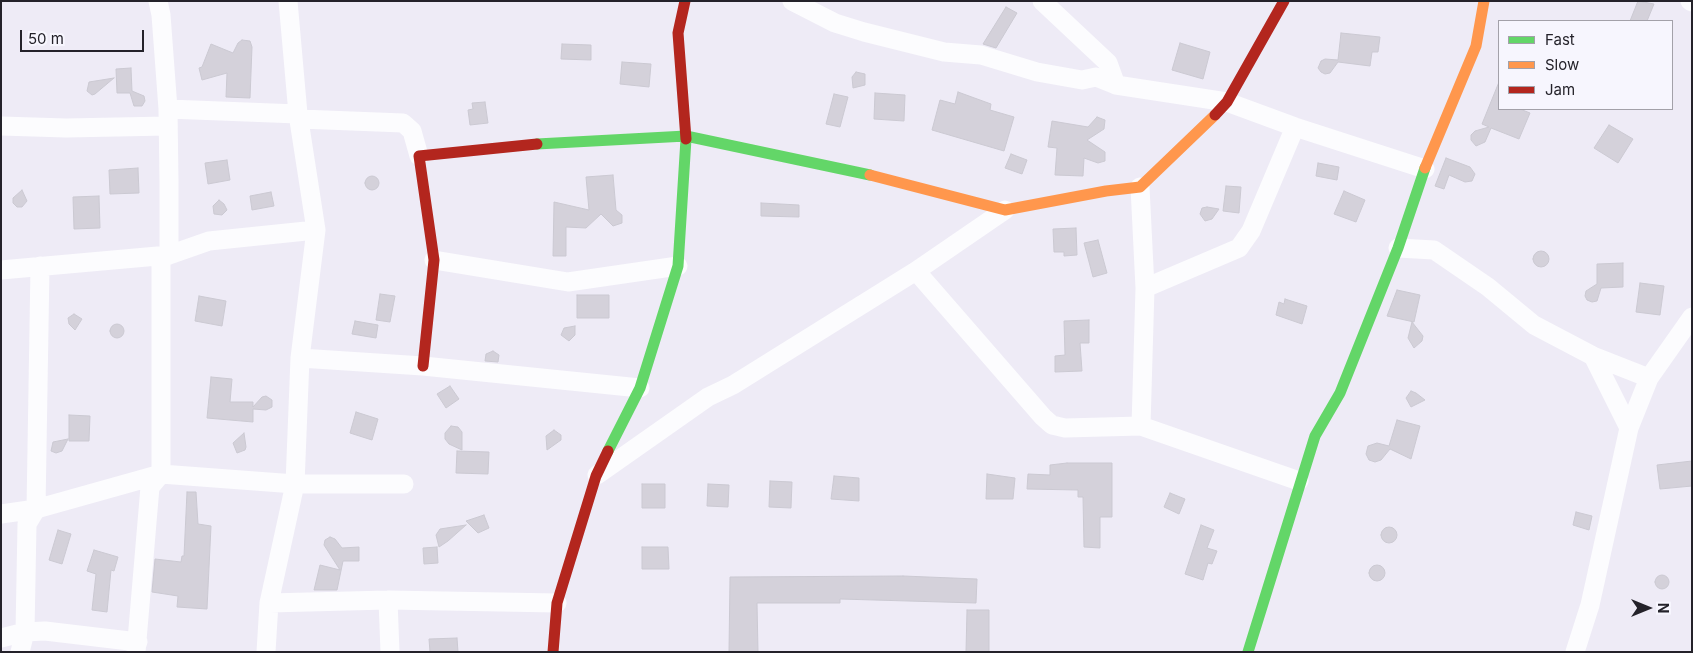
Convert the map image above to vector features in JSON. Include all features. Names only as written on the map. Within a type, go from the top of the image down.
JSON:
[{"type":"street","points":[[158,1],[161,15],[168,117],[169,255]]},
{"type":"street","points":[[266,652],[269,603],[295,484],[300,358],[316,230],[299,117],[288,1]]},
{"type":"street","points":[[554,652],[557,603],[596,476],[640,388],[678,266],[686,136],[678,33],[685,1]]},
{"type":"street","points":[[792,1],[835,23],[944,52],[981,55],[1036,72],[1082,80],[1096,77],[1116,85],[1227,102],[1295,127],[1425,169]]},
{"type":"street","points":[[1042,1],[1108,63],[1116,85]]},
{"type":"street","points":[[596,476],[708,397],[733,385],[916,271],[1005,210],[1106,191],[1140,187],[1227,102],[1284,1]]},
{"type":"street","points":[[1248,652],[1314,436],[1340,393],[1398,248],[1425,169],[1476,46],[1484,1]]},
{"type":"street","points":[[1,126],[66,128],[168,117],[299,117],[402,123],[412,131],[419,156],[434,260],[423,366]]},
{"type":"street","points":[[1145,288],[1231,252],[1243,244],[1251,231],[1295,127]]},
{"type":"street","points":[[419,156],[554,142],[686,136],[880,177],[1005,210]]},
{"type":"street","points":[[1140,187],[1145,288],[1141,426]]},
{"type":"street","points":[[1,638],[25,632],[45,631],[137,647],[150,486],[161,474],[161,258],[209,242],[316,230]]},
{"type":"street","points":[[1398,248],[1434,250],[1488,287],[1534,325],[1593,356],[1649,378]]},
{"type":"street","points":[[1,270],[169,255]]},
{"type":"street","points":[[434,260],[568,282],[678,266]]},
{"type":"street","points":[[20,652],[25,632],[27,524],[36,509],[40,266]]},
{"type":"street","points":[[916,271],[1052,425],[1065,428],[1141,426],[1299,480]]},
{"type":"street","points":[[1575,652],[1590,605],[1629,428],[1649,378],[1692,317]]},
{"type":"street","points":[[1593,356],[1629,428]]},
{"type":"street","points":[[300,358],[423,366],[640,388]]},
{"type":"street","points":[[1,514],[36,509],[161,474],[295,484],[404,484]]},
{"type":"street","points":[[269,603],[388,600],[557,603]]},
{"type":"street","points":[[388,600],[390,652]]},
{"type":"building","points":[[1638,1],[1654,4],[1647,20],[1630,20]]},
{"type":"building","points":[[1006,7],[1017,13],[996,48],[983,44]]},
{"type":"building","points":[[1341,33],[1380,37],[1378,52],[1372,52],[1370,66],[1338,62],[1330,73],[1325,74],[1318,68],[1321,61],[1325,59],[1338,60]]},
{"type":"building","points":[[242,40],[250,41],[252,47],[250,98],[226,97],[227,73],[202,80],[199,68],[202,67],[211,44],[233,53],[238,43]]},
{"type":"building","points":[[1180,43],[1210,52],[1203,79],[1172,70]]},
{"type":"building","points":[[562,44],[591,45],[591,60],[561,59]]},
{"type":"building","points":[[622,62],[651,64],[649,87],[620,84]]},
{"type":"building","points":[[131,68],[132,91],[144,96],[145,101],[142,106],[134,106],[130,93],[117,93],[116,69]]},
{"type":"building","points":[[856,72],[865,74],[865,85],[853,88],[852,77]]},
{"type":"building","points":[[114,78],[95,94],[92,95],[87,91],[89,82]]},
{"type":"building","points":[[1498,84],[1498,110],[1522,110],[1530,113],[1519,139],[1491,128],[1485,142],[1476,146],[1471,140],[1471,135],[1475,131],[1489,127],[1482,124]]},
{"type":"building","points":[[958,92],[991,104],[990,110],[1014,117],[1004,151],[932,130],[940,100],[955,104]]},
{"type":"building","points":[[875,93],[905,95],[904,121],[874,119]]},
{"type":"building","points":[[834,94],[848,97],[840,127],[826,124]]},
{"type":"building","points":[[485,102],[488,123],[470,125],[468,110],[473,109],[472,103]]},
{"type":"building","points":[[1097,117],[1105,120],[1104,129],[1087,140],[1105,152],[1105,161],[1098,163],[1084,158],[1083,176],[1055,175],[1057,148],[1048,147],[1052,121],[1088,127]]},
{"type":"building","points":[[1609,125],[1633,139],[1618,163],[1594,148]]},
{"type":"building","points":[[1011,154],[1027,160],[1022,174],[1005,168]]},
{"type":"building","points":[[1446,158],[1470,167],[1475,174],[1472,181],[1465,182],[1449,175],[1444,189],[1435,186]]},
{"type":"building","points":[[227,160],[230,180],[208,184],[205,163]]},
{"type":"building","points":[[1318,163],[1339,167],[1337,180],[1316,176]]},
{"type":"building","points":[[138,168],[139,193],[110,194],[109,170]]},
{"type":"building","points":[[613,175],[616,210],[622,215],[622,223],[613,226],[601,214],[586,228],[566,227],[566,256],[553,256],[554,202],[589,210],[586,177]]},
{"type":"building","points":[[369,176],[375,176],[379,183],[375,190],[369,190],[365,186],[365,180]]},
{"type":"building","points":[[1226,186],[1241,187],[1239,213],[1223,211]]},
{"type":"building","points":[[22,190],[27,201],[22,207],[17,207],[13,203],[13,198]]},
{"type":"building","points":[[1344,191],[1365,200],[1356,222],[1334,214]]},
{"type":"building","points":[[271,192],[274,206],[252,210],[250,196]]},
{"type":"building","points":[[99,196],[100,228],[74,229],[73,197]]},
{"type":"building","points":[[219,200],[227,210],[222,215],[214,214],[213,206]]},
{"type":"building","points":[[761,203],[799,205],[799,217],[761,216]]},
{"type":"building","points":[[1202,208],[1219,209],[1212,219],[1205,221],[1200,214]]},
{"type":"building","points":[[1076,228],[1077,255],[1064,256],[1064,252],[1054,252],[1053,229]]},
{"type":"building","points":[[1098,240],[1107,273],[1093,277],[1084,243]]},
{"type":"building","points":[[1541,251],[1547,253],[1549,259],[1547,265],[1541,267],[1535,265],[1533,259],[1535,253]]},
{"type":"building","points":[[1623,263],[1623,287],[1601,288],[1597,301],[1587,300],[1585,296],[1586,291],[1597,284],[1597,264]]},
{"type":"building","points":[[1640,283],[1664,286],[1660,315],[1636,312]]},
{"type":"building","points":[[1397,290],[1420,295],[1414,322],[1387,316]]},
{"type":"building","points":[[380,294],[395,296],[390,322],[376,320]]},
{"type":"building","points":[[577,295],[609,295],[609,318],[577,318]]},
{"type":"building","points":[[199,296],[226,301],[222,326],[195,321]]},
{"type":"building","points":[[1285,299],[1307,306],[1302,324],[1276,315],[1279,302],[1284,304]]},
{"type":"building","points":[[74,314],[82,319],[75,330],[69,324],[68,318]]},
{"type":"building","points":[[1089,320],[1089,343],[1080,343],[1082,371],[1055,372],[1055,356],[1065,355],[1064,321]]},
{"type":"building","points":[[355,321],[378,325],[376,338],[352,334]]},
{"type":"building","points":[[1412,322],[1423,336],[1422,341],[1414,348],[1408,338]]},
{"type":"building","points":[[117,324],[122,326],[124,331],[122,336],[117,338],[112,336],[110,331],[112,326]]},
{"type":"building","points":[[575,326],[575,335],[569,341],[561,335],[564,328]]},
{"type":"building","points":[[493,351],[499,355],[498,362],[485,361],[486,354]]},
{"type":"building","points":[[211,377],[232,379],[230,402],[253,402],[253,407],[262,397],[266,396],[272,400],[272,407],[266,410],[253,409],[253,422],[207,418]]},
{"type":"building","points":[[450,386],[459,399],[446,408],[437,394]]},
{"type":"building","points":[[1411,391],[1425,400],[1411,407],[1406,398]]},
{"type":"building","points":[[356,412],[378,419],[372,440],[350,433]]},
{"type":"building","points":[[69,415],[90,416],[89,441],[69,441]]},
{"type":"building","points":[[1397,420],[1420,426],[1411,459],[1390,449],[1381,460],[1375,462],[1369,460],[1366,454],[1368,446],[1377,443],[1389,446]]},
{"type":"building","points":[[451,426],[458,427],[462,432],[462,450],[449,444],[445,439],[445,433]]},
{"type":"building","points":[[554,430],[561,435],[561,440],[547,450],[546,436]]},
{"type":"building","points":[[244,433],[245,450],[237,453],[233,443]]},
{"type":"building","points":[[68,439],[62,451],[56,453],[51,451],[53,442]]},
{"type":"building","points":[[457,451],[489,452],[488,474],[456,473]]},
{"type":"building","points":[[1692,461],[1692,486],[1660,489],[1657,465]]},
{"type":"building","points":[[1112,463],[1112,517],[1100,517],[1100,548],[1084,547],[1083,497],[1078,497],[1078,490],[1027,489],[1028,474],[1050,475],[1050,465]]},
{"type":"building","points":[[987,474],[1015,478],[1013,499],[986,499]]},
{"type":"building","points":[[834,476],[859,478],[859,501],[831,499]]},
{"type":"building","points":[[770,481],[792,482],[791,508],[769,507]]},
{"type":"building","points":[[642,484],[665,484],[665,508],[642,508]]},
{"type":"building","points":[[708,484],[729,485],[728,507],[707,506]]},
{"type":"building","points":[[187,492],[196,492],[198,524],[211,526],[207,609],[177,607],[178,596],[152,592],[155,559],[181,562],[182,556],[184,556]]},
{"type":"building","points":[[1170,493],[1185,499],[1179,514],[1164,507]]},
{"type":"building","points":[[1576,512],[1592,516],[1589,530],[1573,525]]},
{"type":"building","points":[[484,515],[489,528],[478,533],[466,521]]},
{"type":"building","points":[[466,525],[439,547],[436,535],[440,529]]},
{"type":"building","points":[[1201,525],[1214,530],[1207,548],[1217,551],[1212,564],[1208,563],[1203,580],[1185,574]]},
{"type":"building","points":[[1386,527],[1392,527],[1397,532],[1395,541],[1386,543],[1381,538],[1381,532]]},
{"type":"building","points":[[58,530],[71,534],[62,564],[49,560]]},
{"type":"building","points":[[330,537],[335,539],[342,548],[359,547],[359,561],[343,561],[337,590],[314,590],[320,565],[340,570],[324,545],[325,540]]},
{"type":"building","points":[[437,547],[438,563],[424,564],[423,548]]},
{"type":"building","points":[[642,547],[668,547],[669,569],[642,569]]},
{"type":"building","points":[[94,550],[118,557],[114,571],[111,570],[107,612],[92,610],[96,574],[87,571]]},
{"type":"building","points":[[1377,565],[1383,567],[1385,573],[1383,579],[1377,581],[1371,579],[1369,573],[1371,567]]},
{"type":"building","points":[[1659,575],[1665,575],[1669,582],[1665,589],[1659,589],[1655,585],[1655,579]]},
{"type":"building","points":[[903,576],[977,579],[976,603],[840,599],[840,603],[757,603],[758,652],[729,652],[730,577]]},
{"type":"building","points":[[967,610],[989,610],[989,652],[966,652]]},
{"type":"building","points":[[457,638],[458,652],[430,652],[429,639]]},
{"type":"traffic: fast","points":[[537,144],[686,136],[870,175]]},
{"type":"traffic: fast","points":[[608,451],[640,388],[678,266],[686,139]]},
{"type":"traffic: fast","points":[[1248,652],[1315,436],[1340,393],[1398,248],[1425,168]]},
{"type":"traffic: slow","points":[[1425,168],[1476,46],[1484,1]]},
{"type":"traffic: slow","points":[[870,175],[1005,210],[1106,191],[1140,187],[1215,115]]},
{"type":"traffic: jam","points":[[685,1],[678,33],[686,139]]},
{"type":"traffic: jam","points":[[1215,115],[1227,102],[1284,1]]},
{"type":"traffic: jam","points":[[423,366],[434,260],[419,156],[537,144]]},
{"type":"traffic: jam","points":[[553,652],[557,603],[596,476],[608,451]]}]
